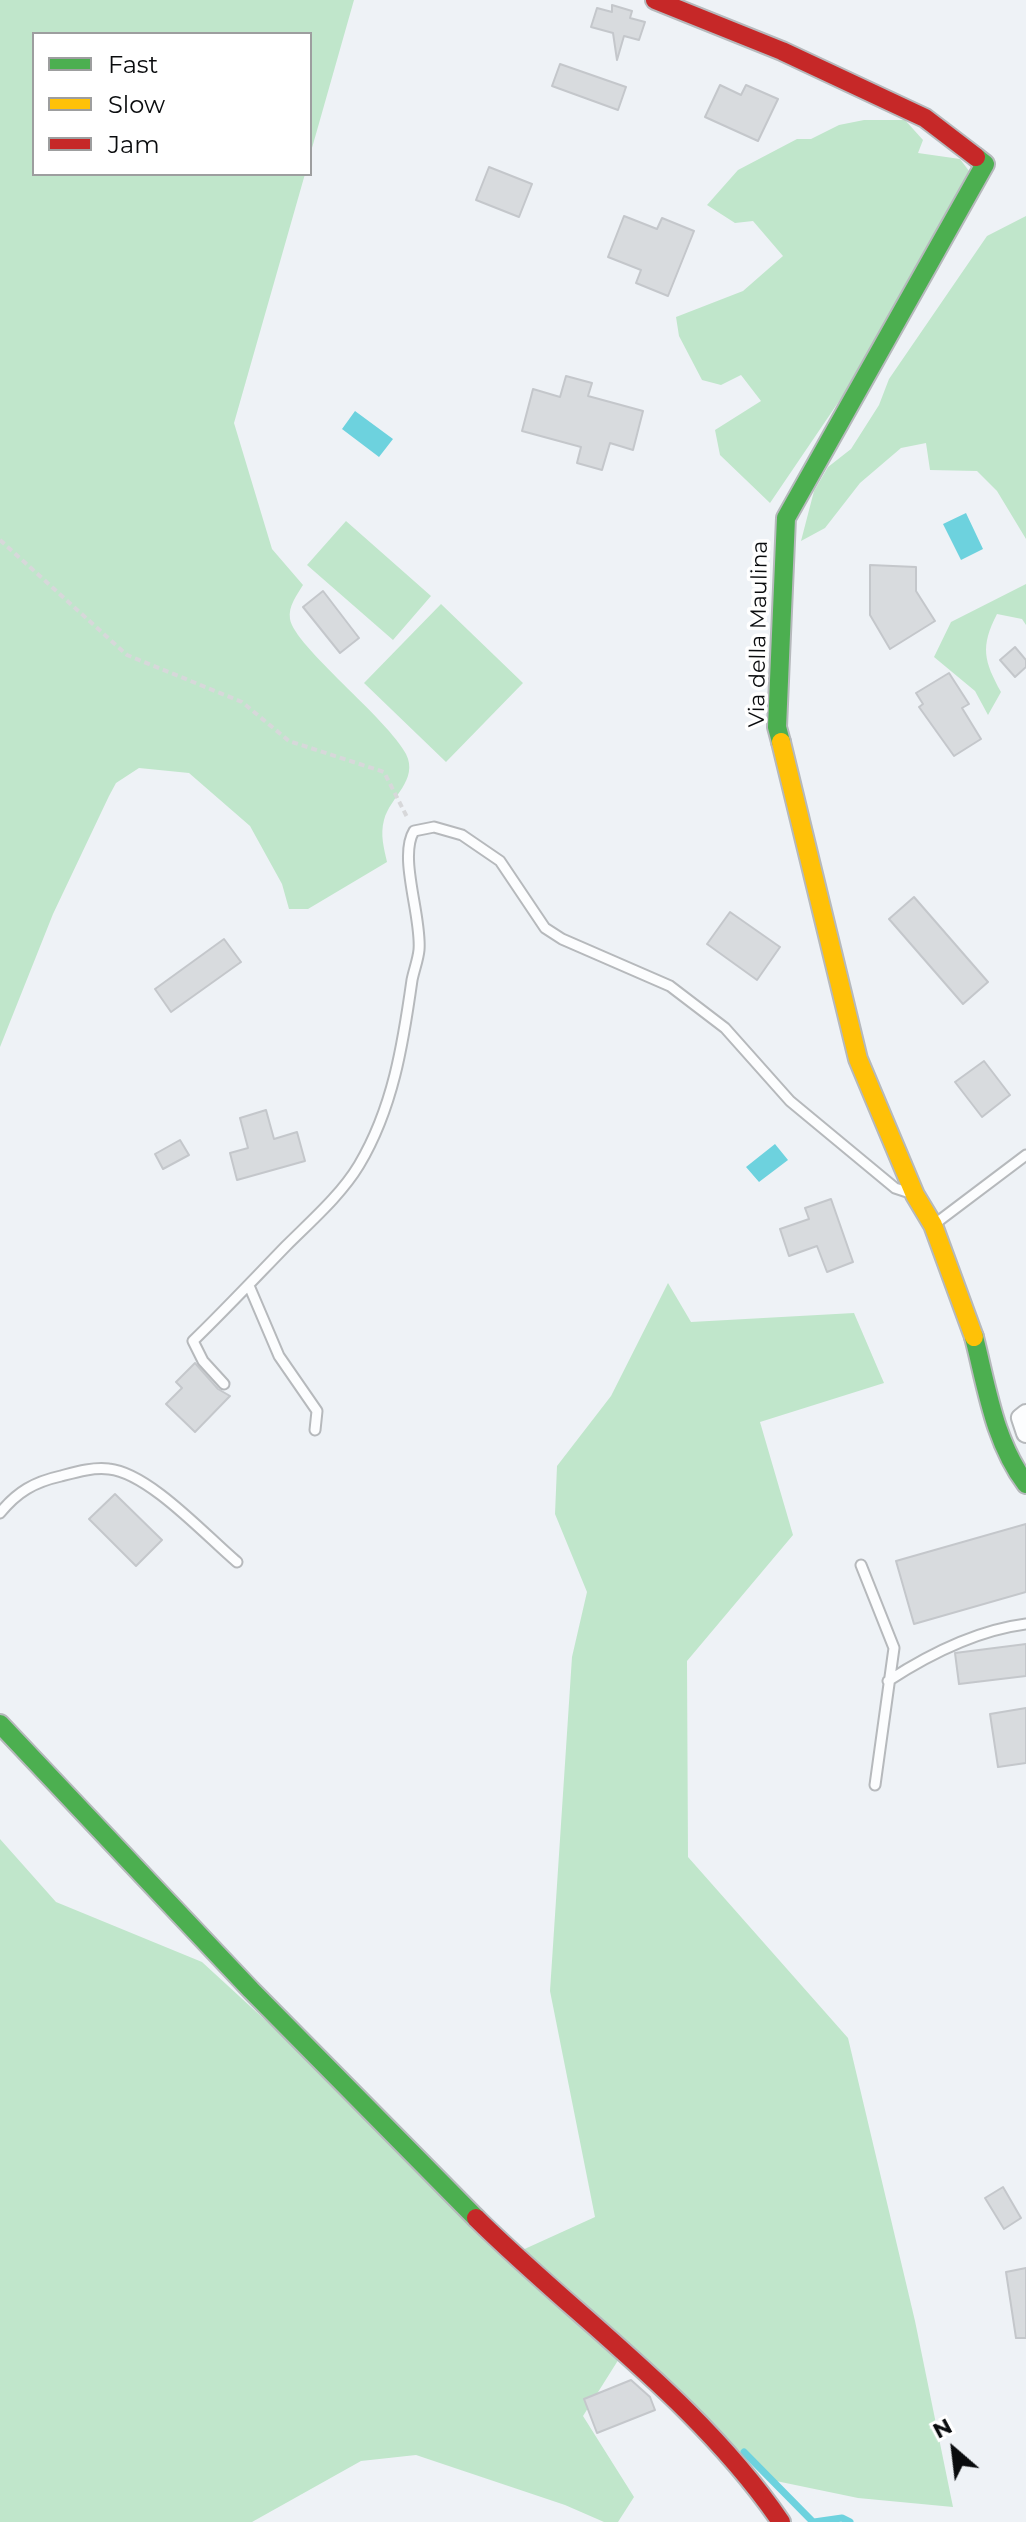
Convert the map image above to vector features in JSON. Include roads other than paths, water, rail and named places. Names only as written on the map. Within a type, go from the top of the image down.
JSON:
[{"type":"street","name":"Via della Maulina","points":[[655,0],[782,51],[925,118],[985,164],[956,221],[786,518],[777,727],[858,1059],[915,1195],[933,1225],[969,1315],[997,1430],[1012,1465],[1026,1484]]},
{"type":"street","points":[[1026,1414],[1021,1418],[1026,1433]]},
{"type":"street","points":[[0,1724],[228,1968],[509,2251],[726,2448],[781,2522]]},
{"type":"lane","points":[[224,1384],[203,1361],[193,1341],[250,1288],[359,1165],[390,1096],[408,1021],[419,950],[417,906],[409,866],[409,839],[414,831],[434,827],[462,835],[500,861],[545,928],[562,939],[670,986],[725,1028],[790,1101],[895,1188],[915,1195]]},
{"type":"lane","points":[[933,1225],[1026,1155]]},
{"type":"lane","points":[[250,1288],[279,1356],[317,1411],[315,1430]]},
{"type":"lane","points":[[0,1513],[15,1495],[40,1481],[87,1470],[110,1469],[132,1475],[237,1562]]},
{"type":"lane","points":[[861,1565],[894,1648],[875,1785]]},
{"type":"lane","points":[[888,1681],[925,1657],[1010,1626],[1026,1624]]},
{"type":"water","points":[[355,411],[393,439],[379,457],[342,429]]},
{"type":"water","points":[[966,513],[983,549],[961,560],[943,524]]},
{"type":"water","points":[[775,1144],[788,1160],[759,1182],[746,1167]]},
{"type":"waterway","points":[[744,2452],[813,2522]]},
{"type":"waterway","points":[[814,2522],[842,2518],[850,2522]]}]
